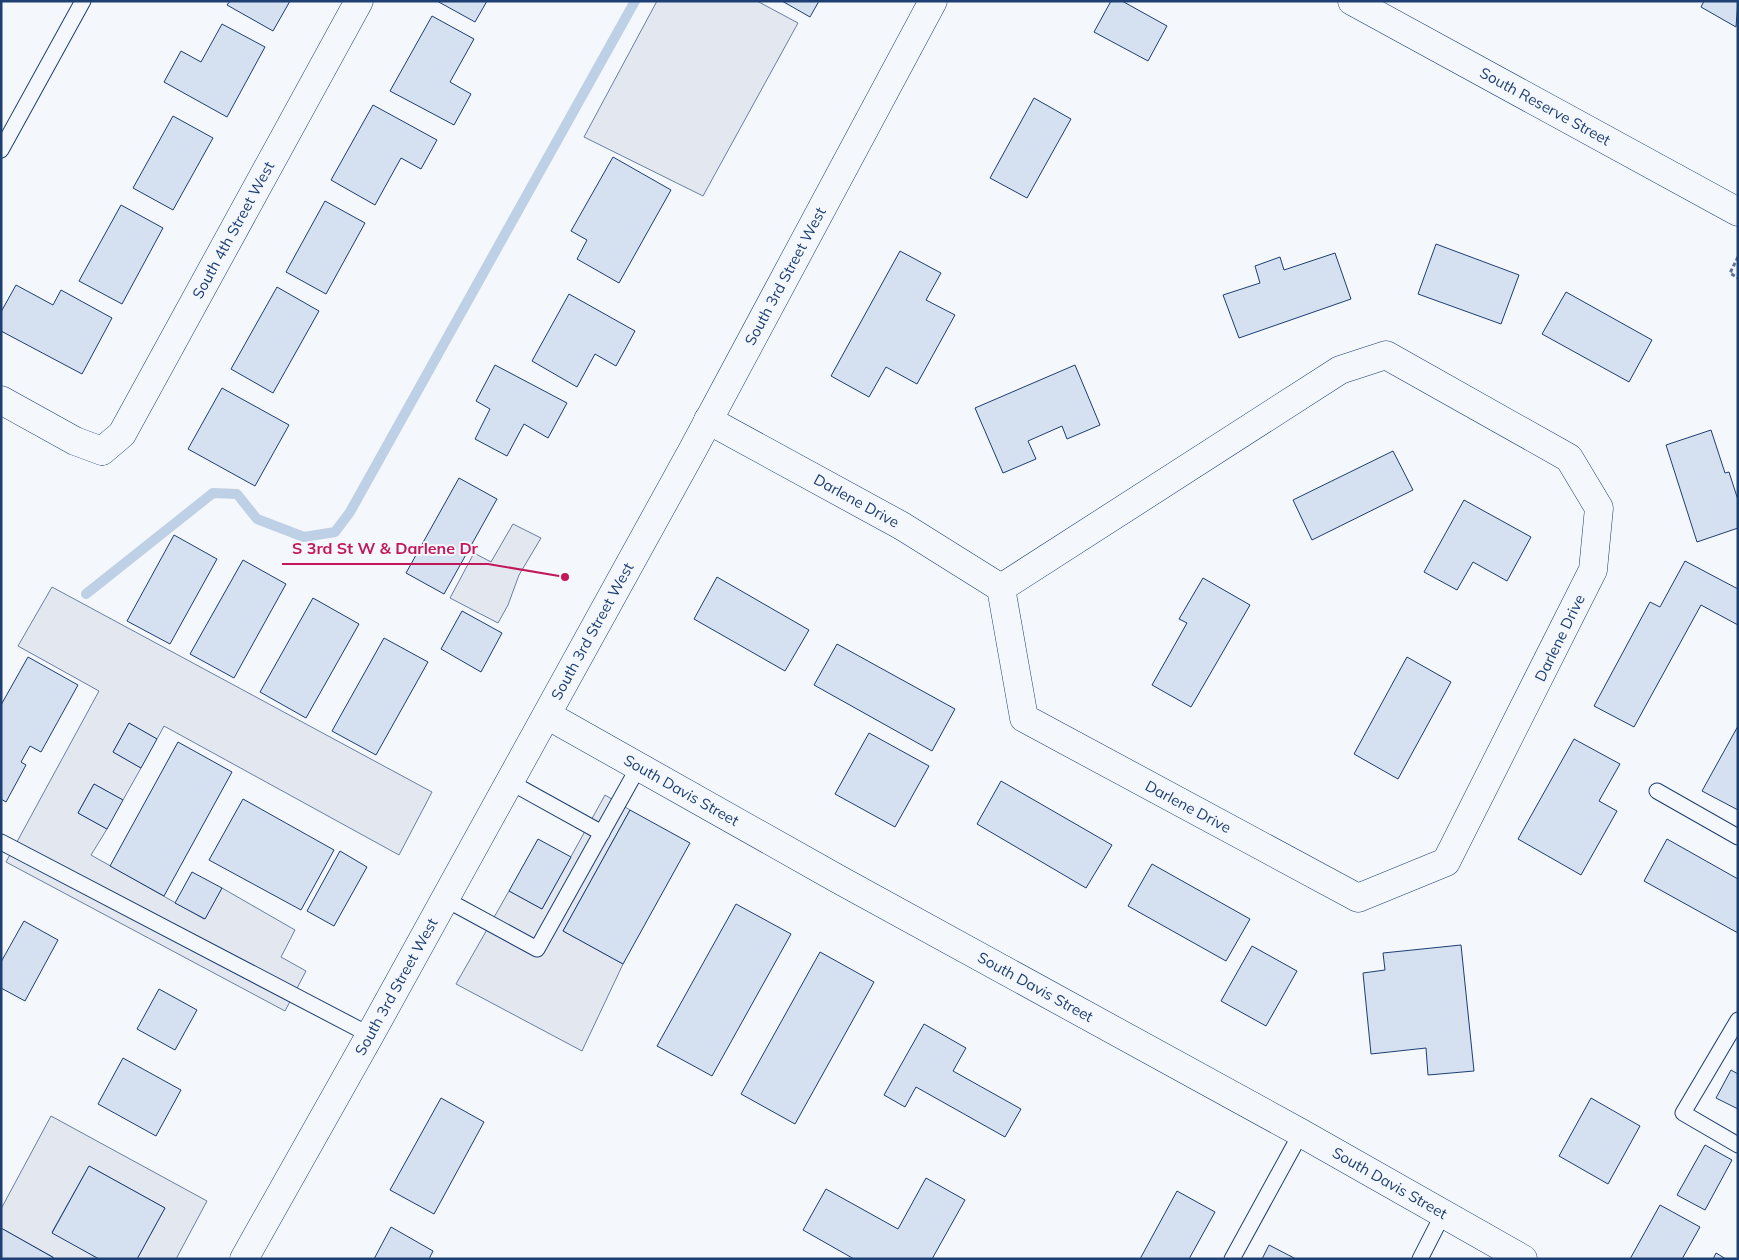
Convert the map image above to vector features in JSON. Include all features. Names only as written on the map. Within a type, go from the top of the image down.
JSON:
[{"type":"main road","name":"South 4th Street West","points":[[1,400],[76,441],[102,451],[122,434],[359,1]]},
{"type":"main road","name":"South 3rd Street West","points":[[244,1259],[510,782],[708,420],[933,1]]},
{"type":"main road","name":"South Reserve Street","points":[[1352,1],[1738,212]]},
{"type":"main road","name":"Darlene Drive","points":[[708,420],[902,526],[1001,588],[1024,718],[1358,898],[1446,862],[1593,570],[1599,508],[1569,458],[1386,355],[1340,370],[1001,588]]},
{"type":"main road","name":"South Davis Street","points":[[547,714],[838,879],[1301,1133],[1523,1259]]},
{"type":"lane","points":[[1,150],[83,1]]},
{"type":"lane","points":[[445,899],[536,949],[639,766]]},
{"type":"lane","points":[[510,782],[602,833]]},
{"type":"lane","points":[[1657,791],[1738,837]]},
{"type":"lane","points":[[1,842],[370,1035]]},
{"type":"lane","points":[[1738,1020],[1683,1113],[1738,1145]]},
{"type":"lane","points":[[1232,1259],[1301,1133]]},
{"type":"lane","points":[[1420,1259],[1443,1214]]},
{"type":"path","points":[[1738,257],[1730,273],[1738,278]]},
{"type":"shaded area","points":[[657,1],[757,1],[798,23],[703,196],[584,137]]},
{"type":"shaded area","points":[[513,524],[541,538],[519,575],[508,605],[498,623],[450,598],[474,553],[491,562]]},
{"type":"shaded area","points":[[52,587],[432,792],[399,855],[164,726],[157,739],[129,723],[113,752],[141,768],[123,800],[94,784],[78,813],[107,829],[91,855],[204,919],[222,888],[295,930],[281,957],[306,971],[285,1011],[6,862],[99,691],[18,646]]},
{"type":"shaded area","points":[[605,795],[630,810],[563,931],[623,964],[582,1051],[456,984],[509,891],[542,909]]},
{"type":"shaded area","points":[[51,1116],[207,1201],[176,1259],[137,1259],[165,1208],[89,1166],[52,1232],[99,1259],[53,1259],[53,1257],[1,1228],[1,1209]]},
{"type":"building","points":[[230,1],[290,1],[273,31],[227,5]]},
{"type":"building","points":[[437,1],[487,1],[475,22]]},
{"type":"building","points":[[782,1],[819,1],[810,17]]},
{"type":"building","points":[[1111,1],[1122,1],[1167,26],[1148,61],[1094,32]]},
{"type":"building","points":[[1704,1],[1738,1],[1736,27],[1701,7]]},
{"type":"building","points":[[432,16],[474,39],[450,82],[471,94],[454,125],[390,91]]},
{"type":"building","points":[[222,24],[265,47],[227,117],[164,82],[181,51],[201,62]]},
{"type":"building","points":[[1034,98],[1071,119],[1027,198],[990,178]]},
{"type":"building","points":[[373,105],[437,140],[421,169],[401,158],[375,205],[331,180]]},
{"type":"building","points":[[173,116],[213,138],[173,210],[133,188]]},
{"type":"building","points":[[613,157],[671,190],[619,283],[577,259],[587,240],[571,231]]},
{"type":"building","points":[[325,201],[365,223],[326,294],[286,272]]},
{"type":"building","points":[[121,205],[163,228],[122,304],[79,281]]},
{"type":"building","points":[[1436,244],[1519,275],[1501,324],[1418,294]]},
{"type":"building","points":[[900,251],[941,273],[926,300],[955,315],[917,384],[886,367],[869,397],[831,376]]},
{"type":"building","points":[[1335,253],[1351,299],[1239,338],[1223,295],[1260,283],[1255,266],[1280,257],[1284,270]]},
{"type":"building","points":[[16,285],[53,305],[61,290],[112,318],[82,374],[1,331],[1,312]]},
{"type":"building","points":[[277,287],[319,311],[273,393],[231,369]]},
{"type":"building","points":[[1566,292],[1652,340],[1629,382],[1542,334]]},
{"type":"building","points":[[569,294],[635,331],[616,366],[595,354],[577,387],[532,361]]},
{"type":"building","points":[[495,365],[567,403],[548,438],[524,424],[507,456],[475,439],[490,409],[476,401]]},
{"type":"building","points":[[1075,365],[1100,425],[1067,439],[1062,426],[1028,441],[1036,459],[1003,473],[975,408]]},
{"type":"building","points":[[222,388],[289,425],[255,486],[188,449]]},
{"type":"building","points":[[1711,430],[1725,473],[1729,472],[1738,500],[1738,528],[1697,542],[1666,445]]},
{"type":"building","points":[[1393,451],[1413,490],[1312,540],[1293,500]]},
{"type":"building","points":[[459,478],[497,499],[444,594],[406,573]]},
{"type":"building","points":[[1464,500],[1531,537],[1507,581],[1473,562],[1457,590],[1424,572]]},
{"type":"building","points":[[174,535],[217,559],[170,644],[127,621]]},
{"type":"building","points":[[243,560],[286,584],[234,678],[190,654]]},
{"type":"building","points":[[1685,561],[1738,589],[1738,625],[1701,605],[1634,727],[1594,706],[1650,602],[1660,607]]},
{"type":"building","points":[[717,577],[809,630],[785,671],[694,619]]},
{"type":"building","points":[[1203,578],[1250,605],[1191,707],[1152,685],[1187,623],[1179,619]]},
{"type":"building","points":[[313,598],[359,624],[306,718],[260,692]]},
{"type":"building","points":[[462,611],[502,633],[481,672],[441,649]]},
{"type":"building","points":[[384,638],[428,662],[376,755],[332,731]]},
{"type":"building","points":[[837,644],[955,709],[932,751],[814,685]]},
{"type":"building","points":[[28,657],[78,685],[41,752],[30,746],[21,762],[26,765],[6,802],[1,799],[1,705]]},
{"type":"building","points":[[1407,657],[1451,682],[1398,779],[1354,754]]},
{"type":"building","points":[[129,723],[157,739],[141,768],[113,752]]},
{"type":"building","points":[[1738,726],[1738,810],[1702,791]]},
{"type":"building","points":[[869,733],[929,766],[895,827],[835,794]]},
{"type":"building","points":[[1574,739],[1620,764],[1599,801],[1617,811],[1581,875],[1518,839]]},
{"type":"building","points":[[178,742],[232,772],[164,896],[110,866]]},
{"type":"building","points":[[1001,781],[1112,845],[1086,888],[977,824]]},
{"type":"building","points":[[94,784],[123,800],[107,829],[78,813]]},
{"type":"building","points":[[243,799],[334,850],[301,910],[209,860]]},
{"type":"building","points":[[630,810],[690,843],[623,964],[563,931]]},
{"type":"building","points":[[538,839],[571,857],[542,909],[509,891]]},
{"type":"building","points":[[1667,839],[1738,879],[1738,933],[1644,881]]},
{"type":"building","points":[[340,851],[367,867],[334,926],[307,911]]},
{"type":"building","points":[[1152,864],[1250,919],[1226,961],[1128,906]]},
{"type":"building","points":[[192,872],[222,888],[205,919],[175,903]]},
{"type":"building","points":[[736,904],[791,934],[712,1076],[657,1046]]},
{"type":"building","points":[[24,921],[58,940],[25,1001],[1,988],[1,962]]},
{"type":"building","points":[[1461,945],[1474,1071],[1428,1075],[1426,1048],[1371,1054],[1363,973],[1385,970],[1383,953]]},
{"type":"building","points":[[1252,946],[1297,971],[1266,1026],[1221,1001]]},
{"type":"building","points":[[820,952],[874,982],[795,1124],[741,1094]]},
{"type":"building","points":[[159,989],[197,1010],[175,1050],[137,1029]]},
{"type":"building","points":[[924,1024],[966,1048],[953,1071],[1021,1109],[1005,1137],[916,1087],[905,1107],[884,1095]]},
{"type":"building","points":[[123,1058],[181,1090],[156,1136],[98,1104]]},
{"type":"building","points":[[1731,1070],[1738,1074],[1738,1109],[1716,1098]]},
{"type":"building","points":[[441,1098],[484,1122],[434,1214],[390,1190]]},
{"type":"building","points":[[1591,1098],[1640,1126],[1608,1184],[1559,1156]]},
{"type":"building","points":[[1705,1145],[1732,1160],[1705,1210],[1677,1195]]},
{"type":"building","points":[[89,1166],[165,1208],[137,1259],[99,1259],[52,1233]]},
{"type":"building","points":[[926,1178],[965,1200],[932,1259],[854,1259],[803,1230],[826,1189],[898,1229]]},
{"type":"building","points":[[1177,1191],[1215,1212],[1189,1259],[1140,1259]]},
{"type":"building","points":[[1660,1205],[1700,1227],[1682,1259],[1630,1259]]},
{"type":"building","points":[[391,1227],[433,1251],[429,1259],[374,1259]]},
{"type":"building","points":[[1,1228],[54,1258],[1,1259]]},
{"type":"building","points":[[1269,1245],[1296,1259],[1262,1259]]},
{"type":"building","points":[[1716,1253],[1726,1259],[1713,1259]]},
{"type":"waterway","points":[[86,594],[213,493],[237,494],[257,519],[304,537],[335,532],[350,512],[635,1]]},
{"type":"place","name":"S 3rd St W & Darlene Dr","points":[[565,577]]}]
